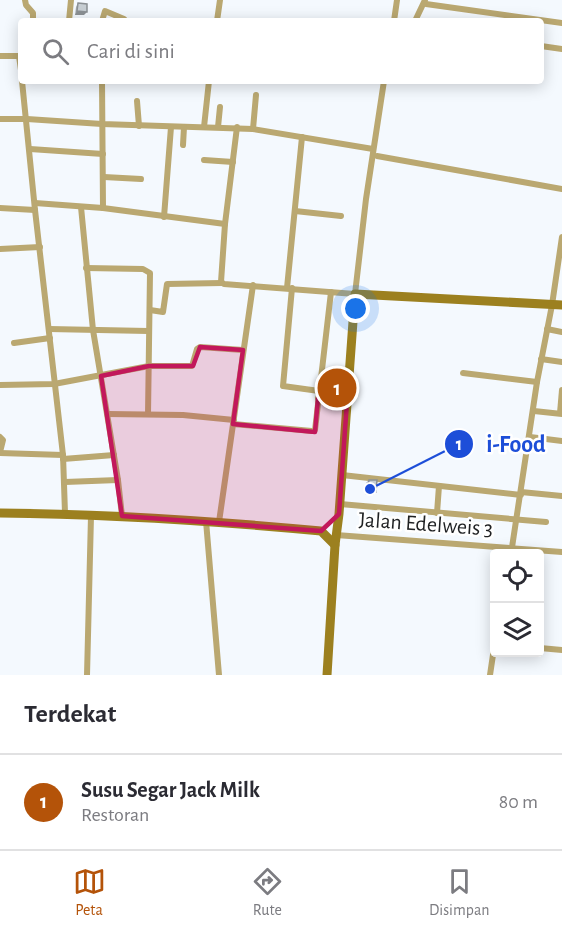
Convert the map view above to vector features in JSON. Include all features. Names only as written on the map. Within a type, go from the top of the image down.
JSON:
[{"type":"street","points":[[26,0],[26,5],[33,13],[33,18]]},
{"type":"street","points":[[69,18],[71,0]]},
{"type":"street","points":[[217,18],[220,0]]},
{"type":"street","points":[[394,18],[397,0]]},
{"type":"street","points":[[417,18],[425,2],[529,18]]},
{"type":"street","points":[[103,18],[105,11],[120,18]]},
{"type":"street","points":[[544,20],[562,23]]},
{"type":"street","points":[[544,47],[562,50]]},
{"type":"street","points":[[0,56],[18,56]]},
{"type":"street","points":[[22,84],[63,457],[65,513]]},
{"type":"street","points":[[102,84],[103,208]]},
{"type":"street","points":[[204,127],[209,84]]},
{"type":"street","points":[[327,675],[355,294],[384,84]]},
{"type":"street","points":[[253,129],[256,95]]},
{"type":"street","points":[[136,101],[139,126]]},
{"type":"street","points":[[218,127],[219,107]]},
{"type":"street","points":[[0,119],[253,129],[373,149]]},
{"type":"street","points":[[164,217],[171,127]]},
{"type":"street","points":[[183,145],[184,127]]},
{"type":"street","points":[[222,283],[220,278],[225,224],[237,128]]},
{"type":"street","points":[[302,137],[283,386],[347,402]]},
{"type":"street","points":[[30,149],[103,154]]},
{"type":"street","points":[[377,156],[562,189]]},
{"type":"street","points":[[204,160],[233,162]]},
{"type":"street","points":[[104,177],[141,179]]},
{"type":"street","points":[[0,208],[35,206],[103,208],[225,224]]},
{"type":"street","points":[[81,207],[93,330],[108,414],[122,516]]},
{"type":"street","points":[[295,211],[341,216]]},
{"type":"street","points":[[512,549],[537,382],[562,237]]},
{"type":"street","points":[[0,249],[40,248]]},
{"type":"street","points":[[86,268],[148,270],[152,280],[148,331],[148,414]]},
{"type":"street","points":[[150,310],[163,312],[167,284],[222,283],[355,294],[562,305]]},
{"type":"street","points":[[219,522],[253,285]]},
{"type":"street","points":[[108,414],[148,414],[313,431],[331,292]]},
{"type":"street","points":[[49,329],[148,331]]},
{"type":"street","points":[[547,329],[562,332]]},
{"type":"street","points":[[14,343],[50,338]]},
{"type":"street","points":[[0,385],[54,384],[149,366],[192,366],[197,349],[200,347],[243,350]]},
{"type":"street","points":[[541,359],[562,362]]},
{"type":"street","points":[[463,373],[537,382]]},
{"type":"street","points":[[534,411],[561,413],[562,390]]},
{"type":"street","points":[[0,437],[3,440],[0,453],[63,457],[114,455]]},
{"type":"street","points":[[530,437],[562,441]]},
{"type":"street","points":[[342,475],[521,494],[562,496]]},
{"type":"street","points":[[65,482],[118,480]]},
{"type":"street","points":[[437,513],[439,486]]},
{"type":"street","points":[[340,509],[437,513],[546,522]]},
{"type":"street","points":[[321,531],[340,509]]},
{"type":"street","points":[[0,513],[122,516],[321,531],[335,545]]},
{"type":"street","points":[[87,675],[91,516]]},
{"type":"street","points":[[206,521],[219,675]]},
{"type":"street","name":"Jalan Edelweis 3","points":[[336,535],[490,549]]},
{"type":"street","name":"Jalan Edelweis 3","points":[[544,552],[562,552]]},
{"type":"street","points":[[544,648],[562,650]]},
{"type":"street","points":[[490,675],[493,657]]},
{"type":"highlighted area","points":[[200,347],[243,350],[233,424],[315,432],[318,398],[347,402],[339,514],[321,531],[122,516],[101,376],[149,366],[193,366]]},
{"type":"building","points":[[78,3],[87,4],[87,12],[77,11]]},
{"type":"building","points":[[369,480],[377,480],[376,492],[367,491]]},
{"type":"place","name":"Susu Segar Jack Milk","points":[[337,388]]},
{"type":"place","name":"i-Food","points":[[370,489]]}]
